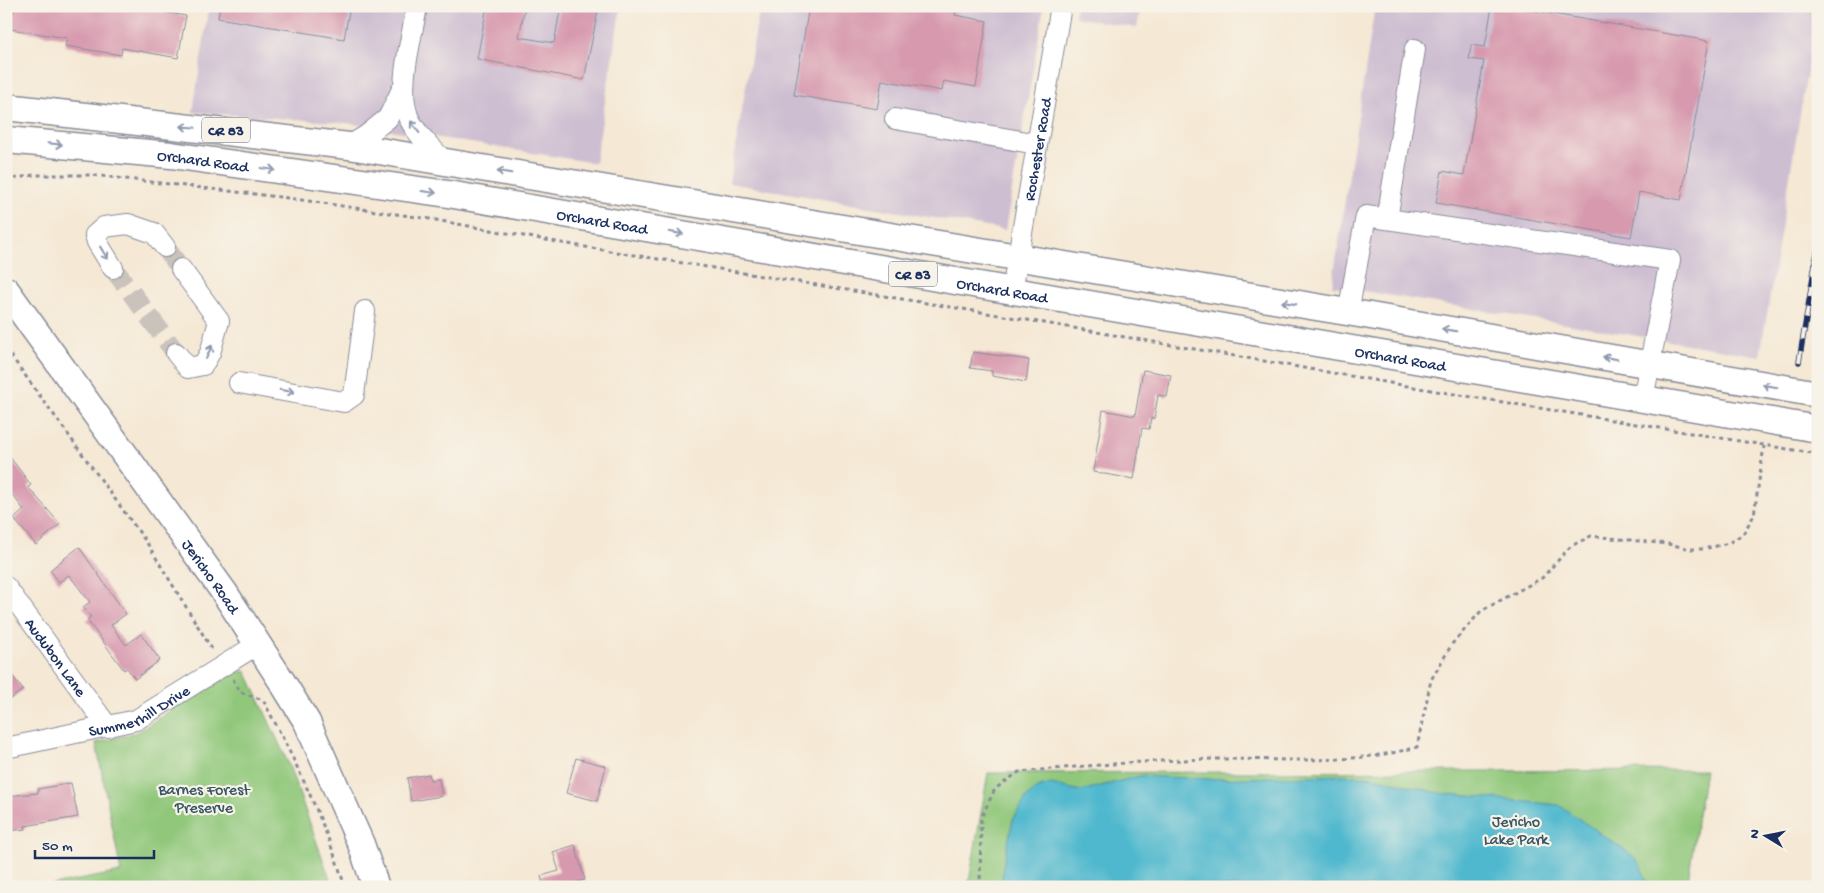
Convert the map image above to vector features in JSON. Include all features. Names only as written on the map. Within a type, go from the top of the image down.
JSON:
[{"type":"main road","name":"Orchard Road","points":[[6,107],[349,146],[1348,313],[1818,394]]},
{"type":"main road","name":"Orchard Road","points":[[11,144],[172,155],[448,194],[1818,428]]},
{"type":"main road","name":"Jericho Road","points":[[6,290],[224,592],[307,722],[361,844],[376,887]]},
{"type":"street","points":[[417,6],[404,85],[404,102],[409,118],[444,162]]},
{"type":"street","name":"Rochester Road","points":[[1012,291],[1058,7]]},
{"type":"street","points":[[1387,219],[1415,49]]},
{"type":"street","points":[[349,146],[367,135],[388,118],[404,85]]},
{"type":"street","points":[[894,119],[1037,144]]},
{"type":"street","points":[[1348,313],[1366,216],[1670,260],[1643,399]]},
{"type":"street","points":[[113,268],[97,242],[95,235],[104,227],[128,224],[154,233],[165,247]]},
{"type":"street","points":[[176,353],[188,368],[203,365],[210,353],[219,321],[181,269]]},
{"type":"street","points":[[239,383],[344,402],[354,395],[365,311]]},
{"type":"street","name":"Audubon Lane","points":[[6,586],[108,727]]},
{"type":"street","name":"Summerhill Drive","points":[[6,748],[136,720],[258,644]]},
{"type":"path","points":[[6,180],[34,174],[92,176],[261,195],[420,218],[1818,454]]},
{"type":"path","points":[[6,349],[148,542],[214,652]]},
{"type":"path","points":[[980,887],[981,818],[995,789],[1019,772],[1205,760],[1353,758],[1392,754],[1417,747],[1431,680],[1452,644],[1481,611],[1542,578],[1571,546],[1591,536],[1668,544],[1692,549],[1704,549],[1729,543],[1743,534],[1754,515],[1764,446]]},
{"type":"path","points":[[233,679],[240,692],[263,700],[283,738],[334,851],[345,887]]},
{"type":"shaded area","points":[[209,6],[621,6],[595,163],[347,123],[193,112]]},
{"type":"shaded area","points":[[760,6],[1044,6],[1005,230],[729,183]]},
{"type":"shaded area","points":[[1076,6],[1141,6],[1137,28],[1075,17]]},
{"type":"shaded area","points":[[1375,6],[1818,6],[1760,356],[1332,286]]},
{"type":"green space","name":"Barnes Forest Preserve","points":[[246,671],[288,763],[333,887],[41,887],[121,872],[96,743],[138,732],[221,676]]},
{"type":"green space","name":"Jericho Lake Park","points":[[1705,770],[1687,887],[968,887],[988,773]]},
{"type":"water","name":"Jericho Lake Park","points":[[1344,775],[1373,777],[1439,793],[1559,805],[1633,856],[1640,864],[1649,887],[1002,887],[1003,866],[1013,819],[1027,797],[1037,788],[1051,784],[1081,791],[1140,776],[1209,779]]},
{"type":"building","points":[[14,6],[131,6],[186,16],[178,58],[122,48],[121,55],[65,46],[67,38],[10,29]]},
{"type":"building","points":[[220,6],[350,6],[344,39],[218,18]]},
{"type":"building","points":[[487,6],[525,6],[519,37],[554,43],[561,6],[599,6],[584,80],[477,59]]},
{"type":"building","points":[[809,6],[956,6],[955,15],[987,21],[976,87],[944,81],[942,91],[882,80],[877,109],[794,95]]},
{"type":"building","points":[[1492,6],[1507,6],[1709,41],[1681,200],[1639,192],[1631,237],[1436,203],[1442,171],[1464,175],[1484,61],[1469,59],[1471,45],[1485,47]]},
{"type":"building","points":[[973,352],[1029,360],[1026,382],[992,376],[992,371],[970,368]]},
{"type":"building","points":[[1143,370],[1171,375],[1167,397],[1158,395],[1154,419],[1151,418],[1149,429],[1142,428],[1134,479],[1093,472],[1103,410],[1135,416]]},
{"type":"building","points":[[6,452],[31,485],[28,487],[60,524],[36,545],[14,519],[24,510],[6,486]]},
{"type":"building","points":[[79,547],[126,614],[111,625],[126,645],[141,634],[160,660],[135,679],[127,668],[124,670],[87,620],[91,617],[83,607],[90,602],[69,575],[59,582],[50,570]]},
{"type":"building","points":[[6,667],[23,690],[6,702]]},
{"type":"building","points":[[576,758],[606,766],[597,801],[566,793]]},
{"type":"building","points":[[429,774],[430,780],[439,779],[442,796],[411,801],[407,778]]},
{"type":"building","points":[[71,783],[78,817],[25,826],[26,829],[6,831],[6,796],[38,793],[38,789]]},
{"type":"building","points":[[575,845],[585,880],[559,887],[544,887],[541,876],[559,871],[553,852]]},
{"type":"tunnel","points":[[165,247],[181,269]]},
{"type":"tunnel","points":[[113,268],[176,353]]},
{"type":"railway","points":[[1799,362],[1818,246]]}]
